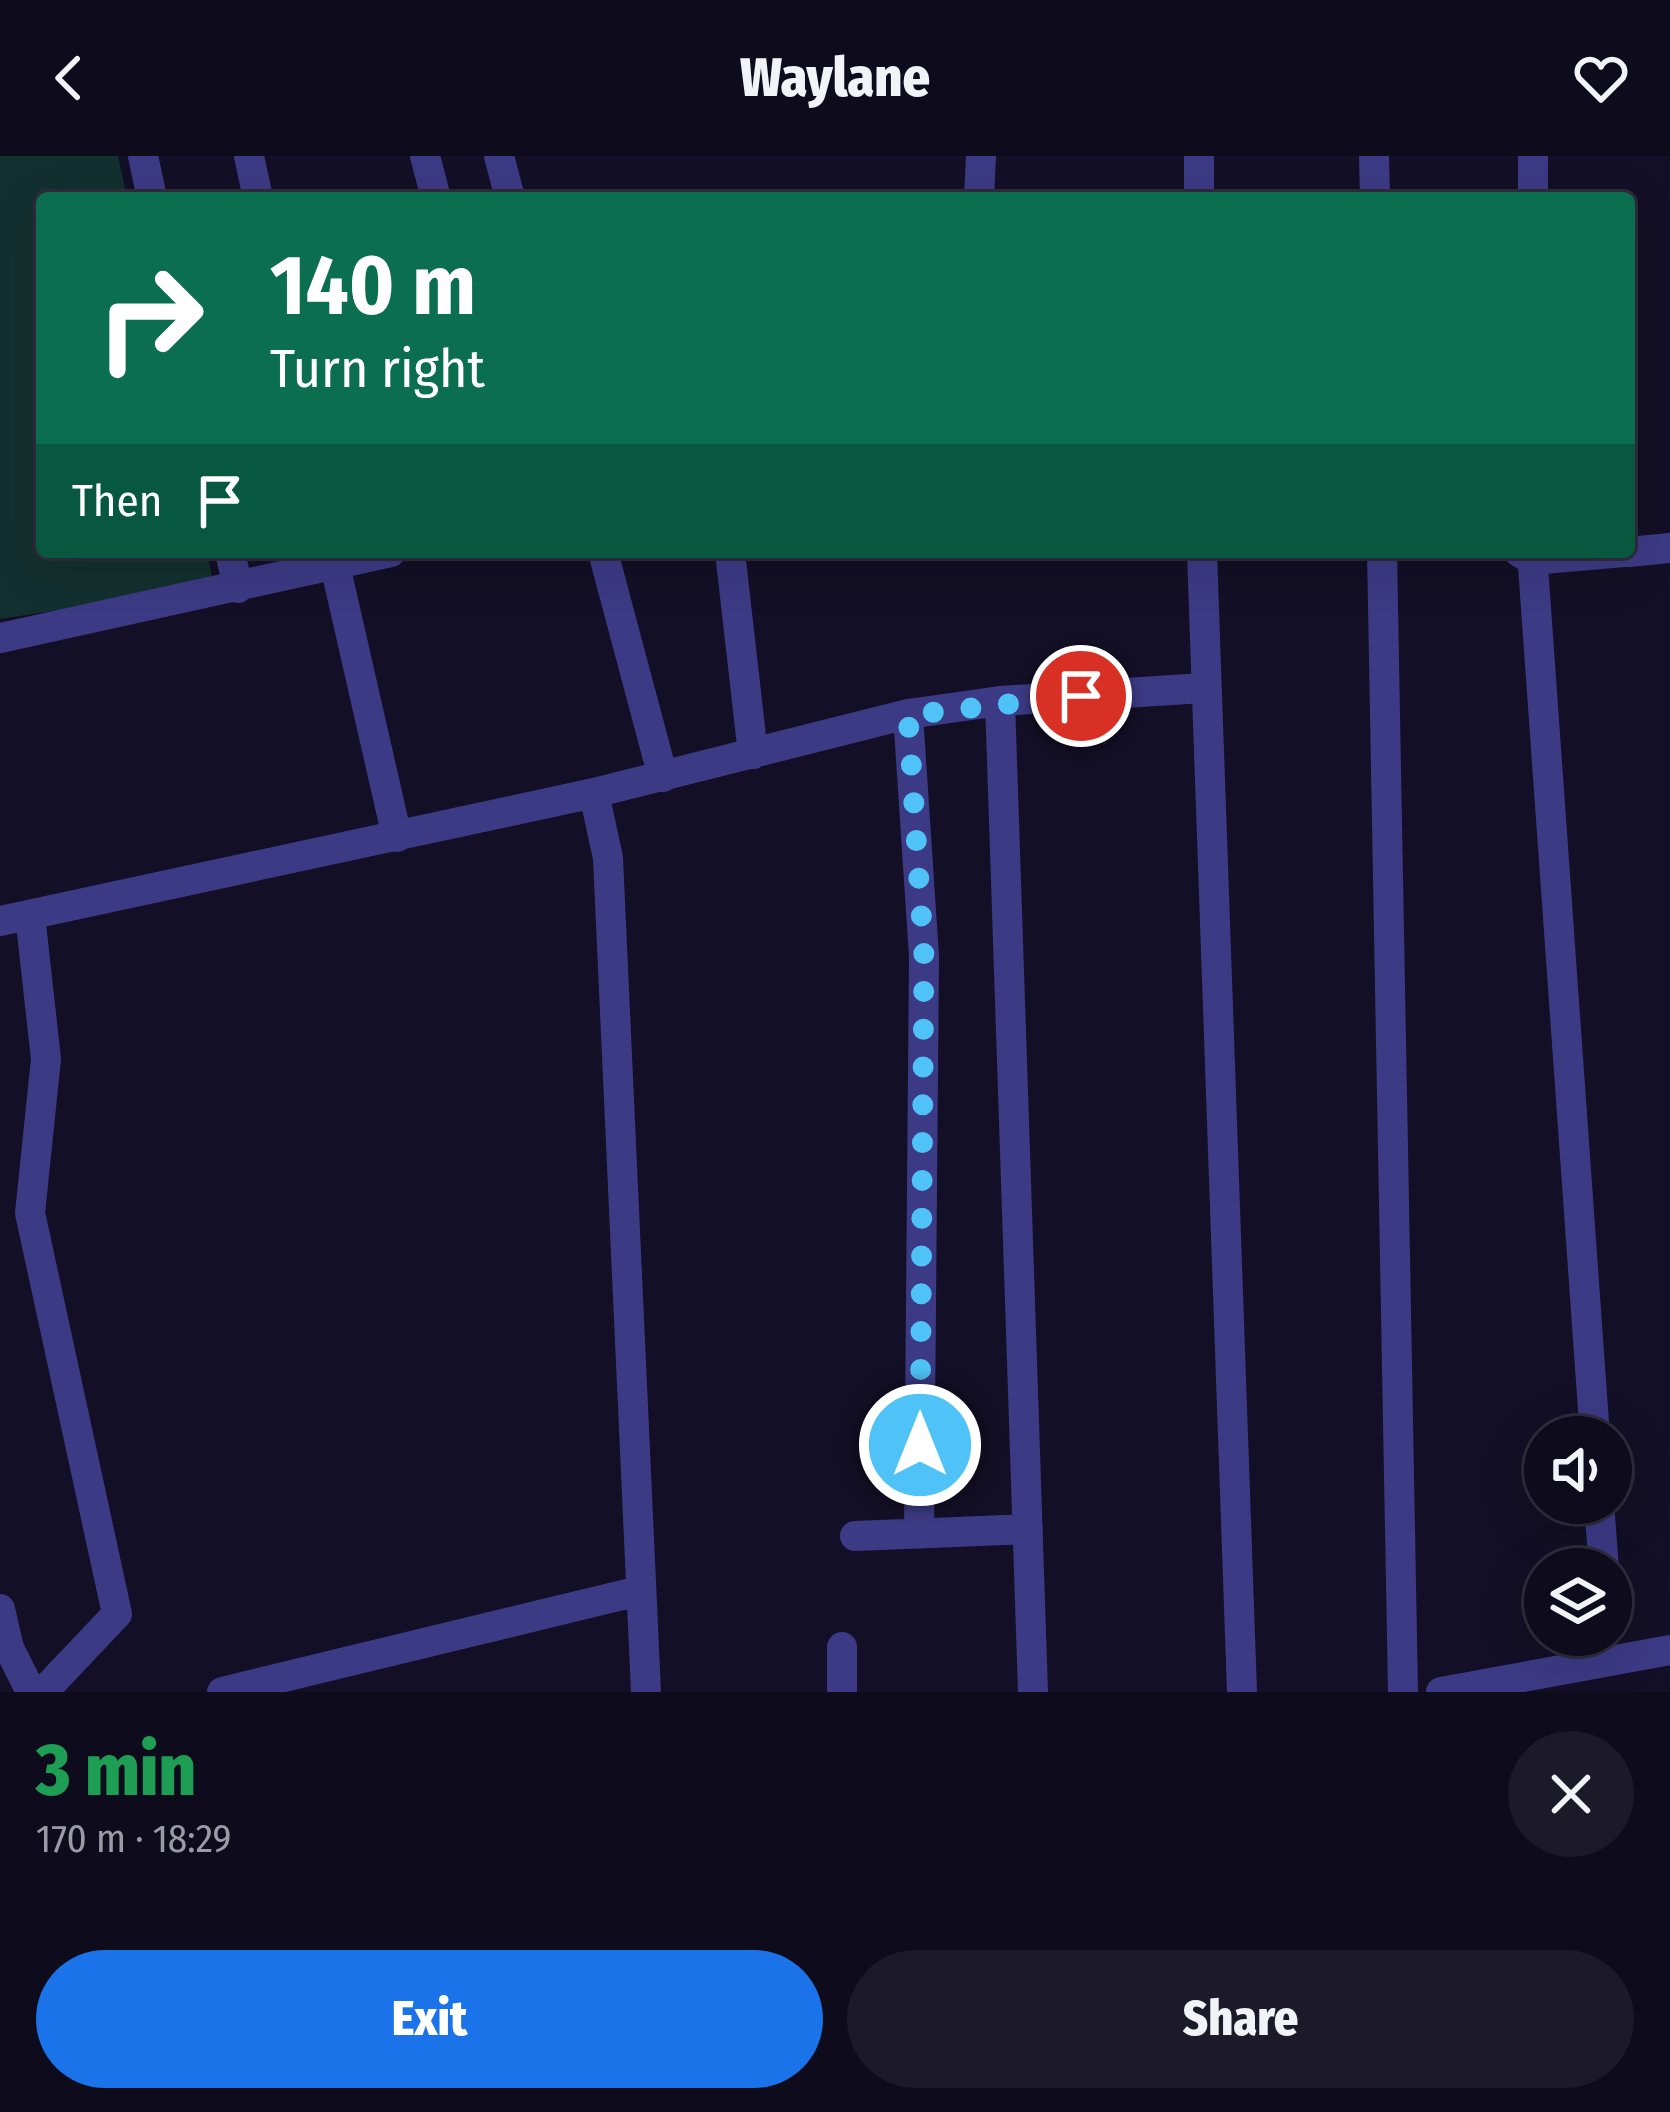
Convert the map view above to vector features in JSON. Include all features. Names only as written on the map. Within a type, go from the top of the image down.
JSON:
[{"type":"street","points":[[143,156],[151,192]]},
{"type":"street","points":[[249,156],[257,192]]},
{"type":"street","points":[[425,156],[434,192]]},
{"type":"street","points":[[499,156],[508,192]]},
{"type":"street","points":[[979,192],[981,156]]},
{"type":"street","points":[[1199,156],[1199,192]]},
{"type":"street","points":[[1374,156],[1375,192]]},
{"type":"street","points":[[1533,192],[1534,156]]},
{"type":"street","points":[[1635,551],[1670,548]]},
{"type":"street","points":[[231,558],[238,588]]},
{"type":"street","points":[[0,638],[238,588],[333,558],[397,837]]},
{"type":"street","points":[[605,558],[663,777]]},
{"type":"street","points":[[731,558],[753,754]]},
{"type":"street","points":[[1202,558],[1203,688],[1242,1692]]},
{"type":"street","points":[[1382,558],[1403,1692]]},
{"type":"street","points":[[1528,558],[1592,1416]]},
{"type":"street","points":[[43,1692],[117,1614],[30,1213],[46,1060],[15,918],[594,793],[908,715],[1000,701],[1203,688]]},
{"type":"street","points":[[1000,701],[1033,1692]]},
{"type":"street","points":[[908,715],[924,956],[919,1534]]},
{"type":"street","points":[[594,793],[608,858],[646,1692]]},
{"type":"street","points":[[855,1536],[1028,1529]]},
{"type":"street","points":[[222,1692],[639,1591]]},
{"type":"street","points":[[0,1609],[9,1648],[32,1692]]},
{"type":"street","points":[[842,1647],[842,1692]]},
{"type":"street","points":[[1441,1692],[1670,1650]]},
{"type":"green space","points":[[0,156],[118,156],[126,192],[36,192],[36,558],[208,558],[214,586],[0,619]]},
{"type":"route","points":[[920,1445],[924,956],[908,715],[1000,701],[1081,696]]}]
